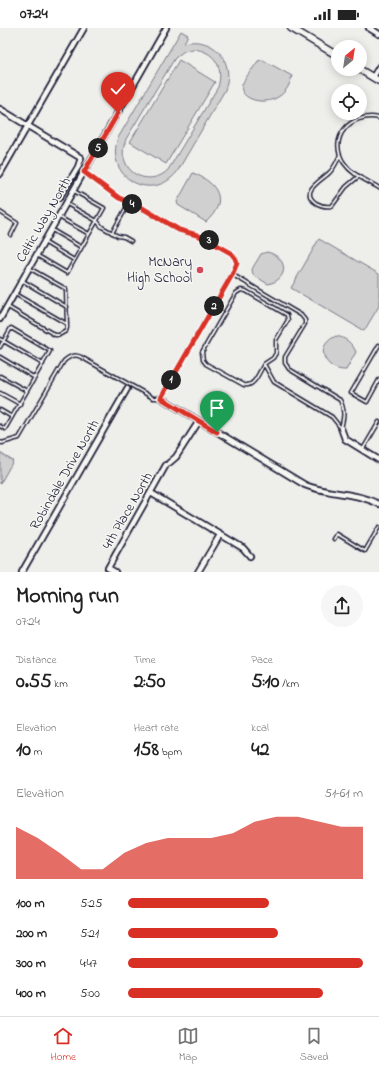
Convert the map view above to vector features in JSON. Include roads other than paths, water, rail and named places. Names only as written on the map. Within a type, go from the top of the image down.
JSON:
[{"type":"street","points":[[0,174],[84,28]]},
{"type":"street","name":"Celtic Way North","points":[[0,319],[166,28]]},
{"type":"street","points":[[291,28],[331,52]]},
{"type":"street","points":[[368,28],[379,34]]},
{"type":"street","points":[[373,77],[379,67]]},
{"type":"street","points":[[367,74],[379,81]]},
{"type":"street","points":[[0,109],[81,158],[78,167],[59,198]]},
{"type":"street","name":"Robindale Drive North","points":[[22,572],[127,389]]},
{"type":"street","points":[[161,398],[305,485],[324,491],[364,497],[379,504]]},
{"type":"street","name":"4th Place North","points":[[115,572],[108,568],[168,464],[176,457],[199,421]]},
{"type":"street","points":[[341,428],[345,439],[378,458]]},
{"type":"street","points":[[151,494],[243,548],[250,556]]},
{"type":"street","points":[[198,572],[220,534]]},
{"type":"lane","points":[[358,176],[346,187],[332,206],[324,206],[314,200],[311,194],[312,187],[331,171],[336,164],[340,155],[340,141],[346,127],[350,123],[361,118],[379,118]]},
{"type":"lane","points":[[340,155],[348,168],[358,176],[379,188]]},
{"type":"lane","points":[[0,442],[19,438],[64,361],[69,356],[76,355],[81,357],[153,398],[161,398],[232,275],[237,263],[231,253],[197,235],[179,230],[139,206],[129,203],[112,194],[84,172]]},
{"type":"lane","points":[[37,255],[67,273],[97,221],[104,208],[74,190]]},
{"type":"lane","points":[[112,233],[129,203]]},
{"type":"lane","points":[[66,204],[97,221],[102,227],[112,233],[131,241]]},
{"type":"lane","points":[[0,212],[17,223],[11,235]]},
{"type":"lane","points":[[59,216],[89,234]]},
{"type":"lane","points":[[51,229],[82,247]]},
{"type":"lane","points":[[44,242],[74,260]]},
{"type":"lane","points":[[7,307],[55,335],[59,335],[66,331],[66,290],[30,268]]},
{"type":"lane","points":[[232,275],[301,315],[305,320],[305,324],[285,357],[285,363],[289,369],[340,400],[343,406],[344,415],[341,428]]},
{"type":"lane","points":[[22,281],[67,307]]},
{"type":"lane","points":[[240,290],[246,291],[287,315],[288,320],[276,340],[276,353],[273,358],[264,364],[253,383],[248,386],[206,364],[203,360],[202,352],[236,293],[240,290]]},
{"type":"lane","points":[[14,294],[67,324]]},
{"type":"lane","points":[[0,347],[11,328],[50,351],[5,429],[0,426]]},
{"type":"lane","points":[[0,339],[43,364]]},
{"type":"lane","points":[[379,345],[351,393],[366,402],[379,380]]},
{"type":"lane","points":[[0,357],[35,378]]},
{"type":"lane","points":[[264,364],[274,382],[332,417],[341,428]]},
{"type":"lane","points":[[0,376],[27,391]]},
{"type":"lane","points":[[0,393],[20,404]]},
{"type":"lane","points":[[0,410],[12,417]]},
{"type":"lane","points":[[362,450],[379,422]]},
{"type":"lane","points":[[334,539],[337,534],[365,551],[379,527]]},
{"type":"place","name":"McNary High School","points":[[200,270]]}]
